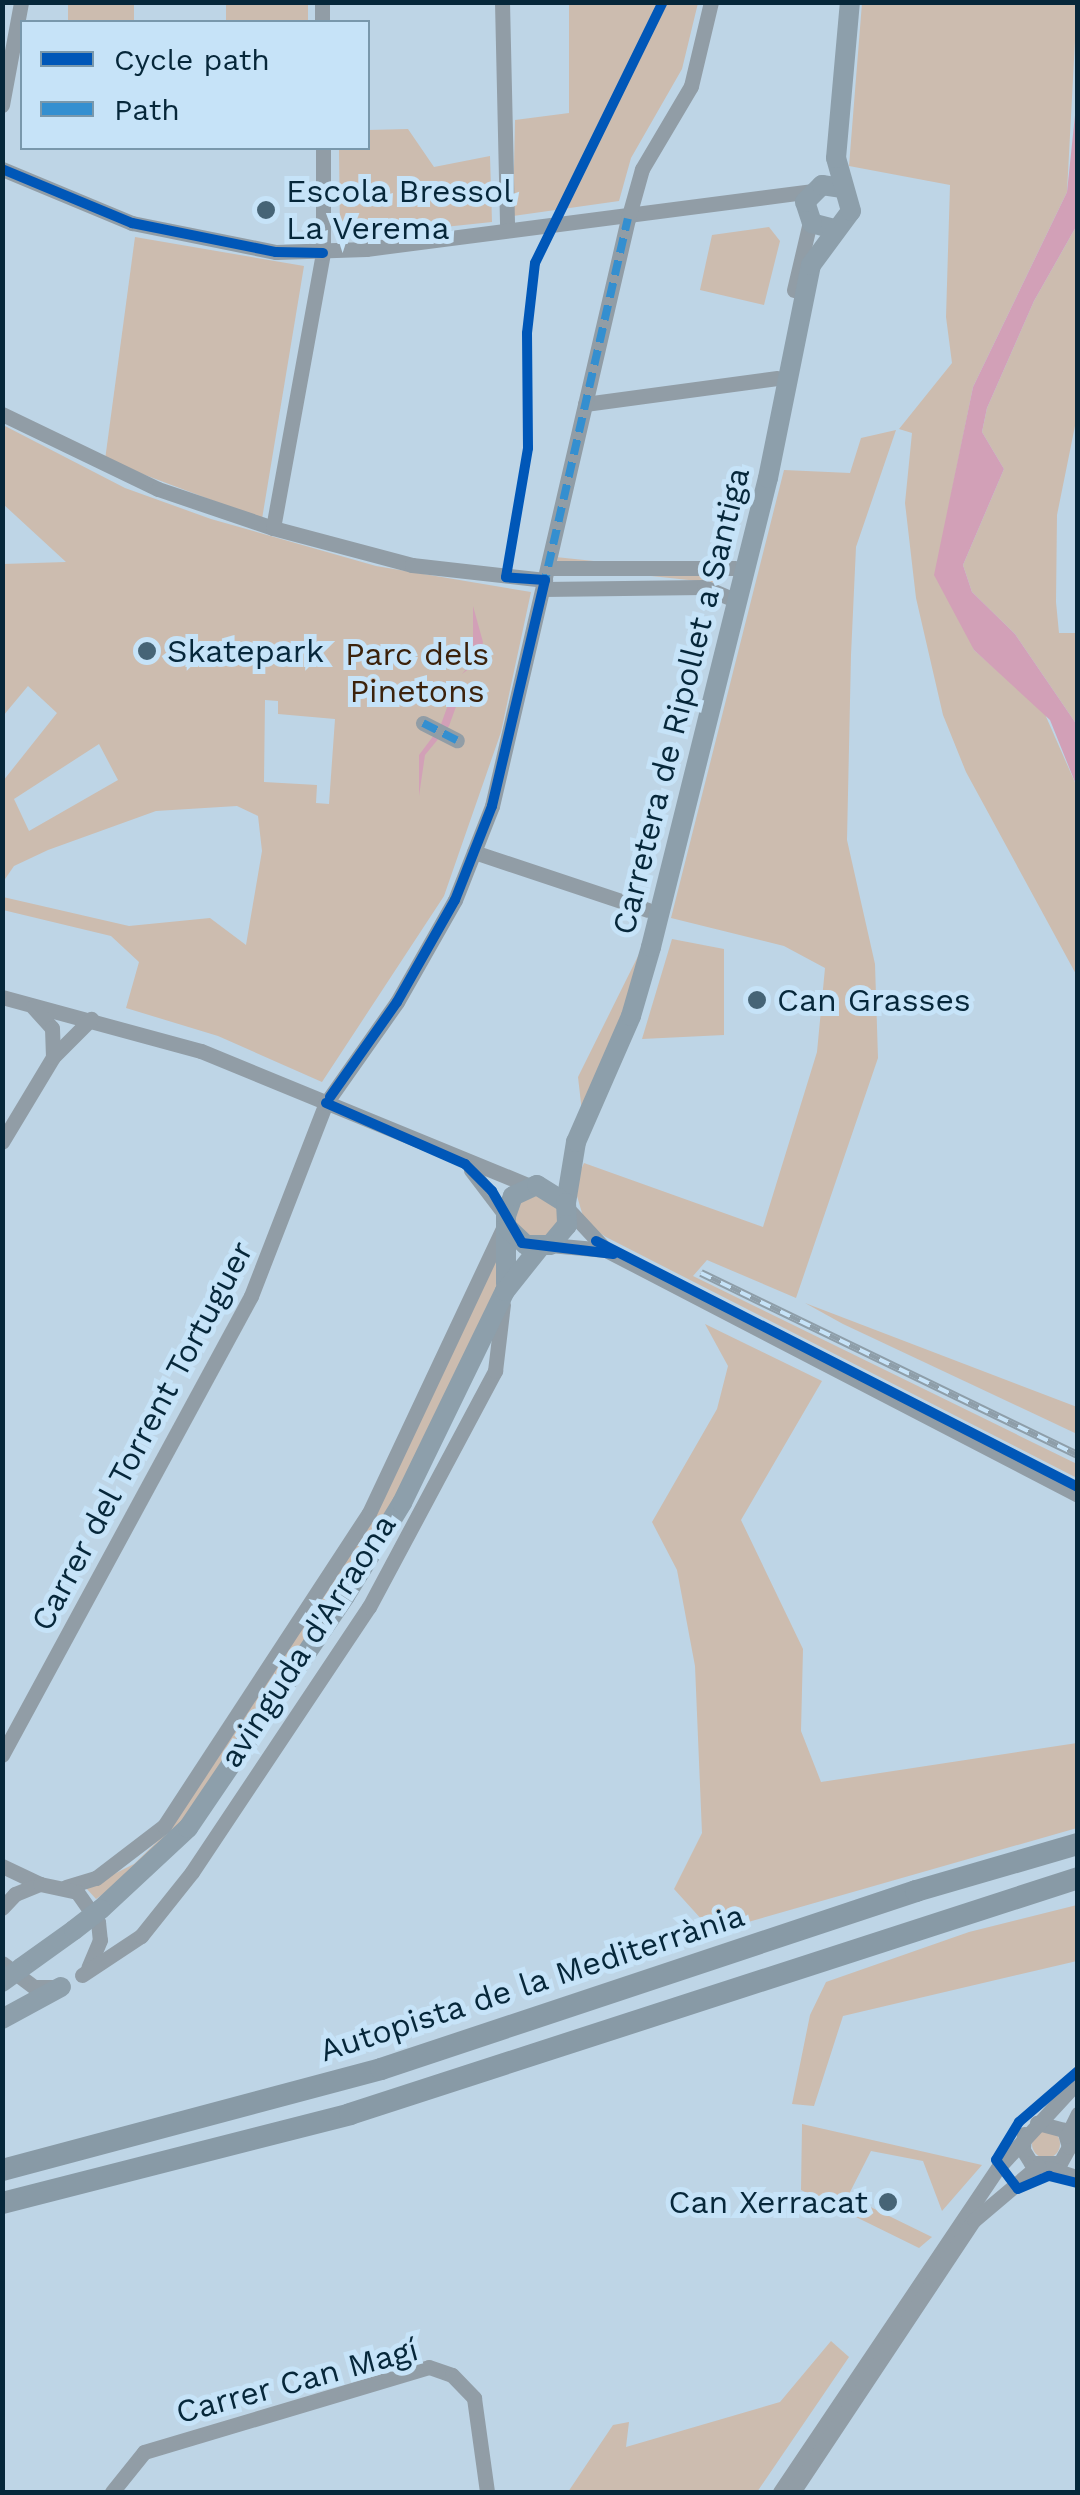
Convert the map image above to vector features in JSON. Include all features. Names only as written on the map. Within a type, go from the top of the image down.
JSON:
[{"type":"highway","name":"Autopista de la Mediterrània","points":[[2,2170],[345,2080],[916,1891],[1078,1844]]},
{"type":"highway","name":"Autopista de la Mediterrània","points":[[2,2203],[350,2114],[1078,1878]]},
{"type":"main road","points":[[812,265],[834,228],[851,212],[841,188],[837,136],[850,2]]},
{"type":"main road","points":[[812,265],[808,219],[813,190],[837,136]]},
{"type":"main road","points":[[813,190],[841,188]]},
{"type":"main road","points":[[808,219],[834,228]]},
{"type":"main road","name":"Carretera de Ripollet a Santiga","points":[[576,1142],[625,1032],[648,957],[768,478],[812,265]]},
{"type":"main road","points":[[505,1291],[507,1222],[513,1196],[534,1185],[576,1142]]},
{"type":"main road","points":[[2,1982],[12,1965],[101,1910],[188,1828],[367,1562],[505,1291],[545,1246],[565,1231],[576,1142]]},
{"type":"main road","points":[[534,1185],[566,1206]]},
{"type":"main road","points":[[507,1222],[522,1243],[545,1246]]},
{"type":"main road","points":[[2,2019],[61,1986]]},
{"type":"street","points":[[2,105],[21,2]]},
{"type":"street","points":[[502,2],[507,230]]},
{"type":"street","name":"Carrer del Torrent Tortuguer","points":[[2,1755],[252,1296],[326,1103],[397,1002],[474,852],[492,806],[628,219],[642,170],[691,86],[711,2]]},
{"type":"street","points":[[273,528],[323,253],[323,150]]},
{"type":"street","points":[[2,169],[132,223],[276,252],[323,253],[628,219],[772,200],[813,190]]},
{"type":"street","points":[[772,200],[808,219],[794,290]]},
{"type":"street","points":[[585,404],[776,378]]},
{"type":"street","points":[[2,414],[158,489],[273,528],[412,565],[545,579],[704,586],[728,597]]},
{"type":"street","points":[[545,579],[735,568]]},
{"type":"street","points":[[423,722],[457,740]]},
{"type":"street","points":[[474,852],[648,910]]},
{"type":"street","points":[[2,996],[201,1051],[464,1164],[534,1185]]},
{"type":"street","points":[[26,1002],[52,1028],[53,1057]]},
{"type":"street","points":[[2,1142],[53,1057],[91,1019]]},
{"type":"street","points":[[314,1136],[355,1115]]},
{"type":"street","points":[[464,1164],[492,1190],[507,1222]]},
{"type":"street","points":[[566,1206],[606,1250],[1078,1495]]},
{"type":"street","name":"avinguda d'Arraona","points":[[66,1886],[96,1878],[164,1826],[369,1513],[507,1222]]},
{"type":"street","points":[[545,1246],[606,1250]]},
{"type":"street","name":"avinguda d'Arraona","points":[[61,1986],[141,1936],[192,1872],[369,1606],[495,1370],[505,1291]]},
{"type":"street","points":[[5,1866],[40,1884],[66,1886],[90,1906],[98,1922],[94,1960],[82,1975]]},
{"type":"street","points":[[2,1908],[15,1894],[40,1884]]},
{"type":"street","points":[[12,1965],[34,1987],[61,1986]]},
{"type":"street","points":[[780,2492],[861,2363],[1031,2129],[1078,2081]]},
{"type":"street","points":[[793,2492],[974,2220],[1071,2150],[1078,2113]]},
{"type":"street","points":[[1031,2129],[1058,2125],[1071,2150]]},
{"type":"street","points":[[1031,2129],[1026,2157],[1078,2178]]},
{"type":"street","name":"Carrer Can Magí","points":[[112,2492],[144,2452],[429,2367],[452,2375],[474,2398],[486,2492]]},
{"type":"green space","points":[[68,3],[134,3],[134,20],[68,20]]},
{"type":"green space","points":[[226,3],[308,3],[308,20],[226,20]]},
{"type":"green space","points":[[569,3],[698,3],[682,69],[631,158],[619,201],[513,216],[515,120],[569,113]]},
{"type":"green space","points":[[862,3],[1077,3],[1067,192],[973,387],[941,545],[974,650],[1044,712],[1077,787],[1077,976],[966,772],[943,715],[916,598],[905,503],[912,433],[899,429],[952,363],[946,317],[950,185],[849,166]]},
{"type":"green space","points":[[408,129],[434,167],[490,156],[492,222],[340,238],[339,150],[370,150],[370,130]]},
{"type":"green space","points":[[1077,225],[1077,416],[1057,515],[1056,602],[1059,633],[1077,633],[1077,725],[1015,634],[972,592],[963,565],[1004,469],[982,432],[987,408],[1034,301]]},
{"type":"green space","points":[[769,227],[780,241],[764,305],[700,290],[712,235]]},
{"type":"green space","points":[[135,237],[304,266],[262,519],[105,460]]},
{"type":"green space","name":"Parc dels Pinetons","points":[[3,425],[125,488],[211,519],[376,566],[531,592],[501,732],[444,896],[322,1082],[218,1036],[126,1008],[139,962],[111,936],[3,910],[3,897],[129,926],[210,918],[246,945],[262,851],[258,816],[237,806],[156,811],[48,850],[14,866],[3,882],[3,781],[57,713],[28,686],[3,716],[3,564],[66,562],[3,504]],"holes":[[[265,700],[278,701],[278,714],[335,719],[329,804],[316,803],[317,785],[264,782]],[[99,744],[118,780],[29,831],[14,799]]]},
{"type":"green space","points":[[896,430],[856,547],[851,655],[847,840],[875,964],[878,1058],[796,1298],[707,1260],[693,1276],[1077,1464],[1077,1478],[606,1237],[585,1223],[574,1186],[584,1163],[763,1227],[817,1052],[825,968],[784,946],[671,918],[784,470],[850,473],[861,438]]},
{"type":"green space","points":[[756,502],[634,983],[582,1112],[578,1077],[642,948]]},
{"type":"green space","points":[[558,557],[718,574],[717,583],[557,566]]},
{"type":"green space","points":[[672,939],[724,949],[724,1035],[642,1039]]},
{"type":"green space","points":[[550,1190],[564,1226],[535,1241],[514,1224],[514,1205]]},
{"type":"green space","points":[[504,1236],[503,1277],[388,1518],[204,1796],[144,1865],[96,1899],[86,1888],[134,1864],[164,1835],[404,1456]]},
{"type":"green space","points":[[805,1303],[1077,1407],[1077,1434],[843,1324]]},
{"type":"green space","points":[[705,1324],[822,1381],[741,1520],[803,1649],[801,1731],[821,1782],[1077,1743],[1077,1828],[713,1932],[674,1889],[702,1833],[695,1666],[677,1570],[652,1522],[717,1409],[728,1366]]},
{"type":"green space","points":[[1077,1905],[1077,1961],[843,2016],[814,2106],[792,2104],[810,2015],[826,1982],[969,1932]]},
{"type":"green space","points":[[802,2124],[982,2165],[942,2211],[923,2161],[871,2151],[848,2196],[932,2237],[919,2248],[801,2190]]},
{"type":"green space","points":[[1046,2130],[1056,2134],[1060,2144],[1056,2154],[1046,2158],[1036,2154],[1032,2144],[1036,2134]]},
{"type":"green space","points":[[831,2341],[849,2357],[757,2492],[568,2492],[613,2425],[629,2422],[626,2447],[780,2402]]},
{"type":"shaded area","points":[[1077,96],[1077,225],[1034,301],[987,408],[982,432],[1004,469],[963,565],[972,592],[1015,634],[1077,725],[1077,787],[1050,720],[974,650],[934,575],[973,387],[1067,192]]},
{"type":"shaded area","points":[[473,606],[483,642],[479,661],[462,674],[473,661]]},
{"type":"shaded area","points":[[462,690],[449,726],[425,755],[419,796],[419,755],[440,727],[453,691]]},
{"type":"railway","points":[[701,1273],[1078,1455]]},
{"type":"marked path","points":[[543,589],[628,219]]},
{"type":"marked path","points":[[423,723],[457,740]]},
{"type":"cycle path","points":[[330,1097],[397,1002],[455,900],[492,806],[545,580],[506,577],[528,448],[527,333],[535,263],[663,2]]},
{"type":"cycle path","points":[[2,169],[132,223],[276,252],[323,253]]},
{"type":"cycle path","points":[[326,1103],[465,1164],[492,1191],[522,1243],[613,1254]]},
{"type":"cycle path","points":[[596,1241],[1078,1487]]},
{"type":"cycle path","points":[[1078,2071],[1019,2122],[996,2160],[1018,2189],[1049,2176],[1078,2183]]},
{"type":"place","name":"Escola Bressol La Verema","points":[[266,210]]},
{"type":"place","name":"Skatepark","points":[[147,651]]},
{"type":"place","name":"Can Grasses","points":[[757,1000]]},
{"type":"place","name":"Can Xerracat","points":[[888,2202]]}]
